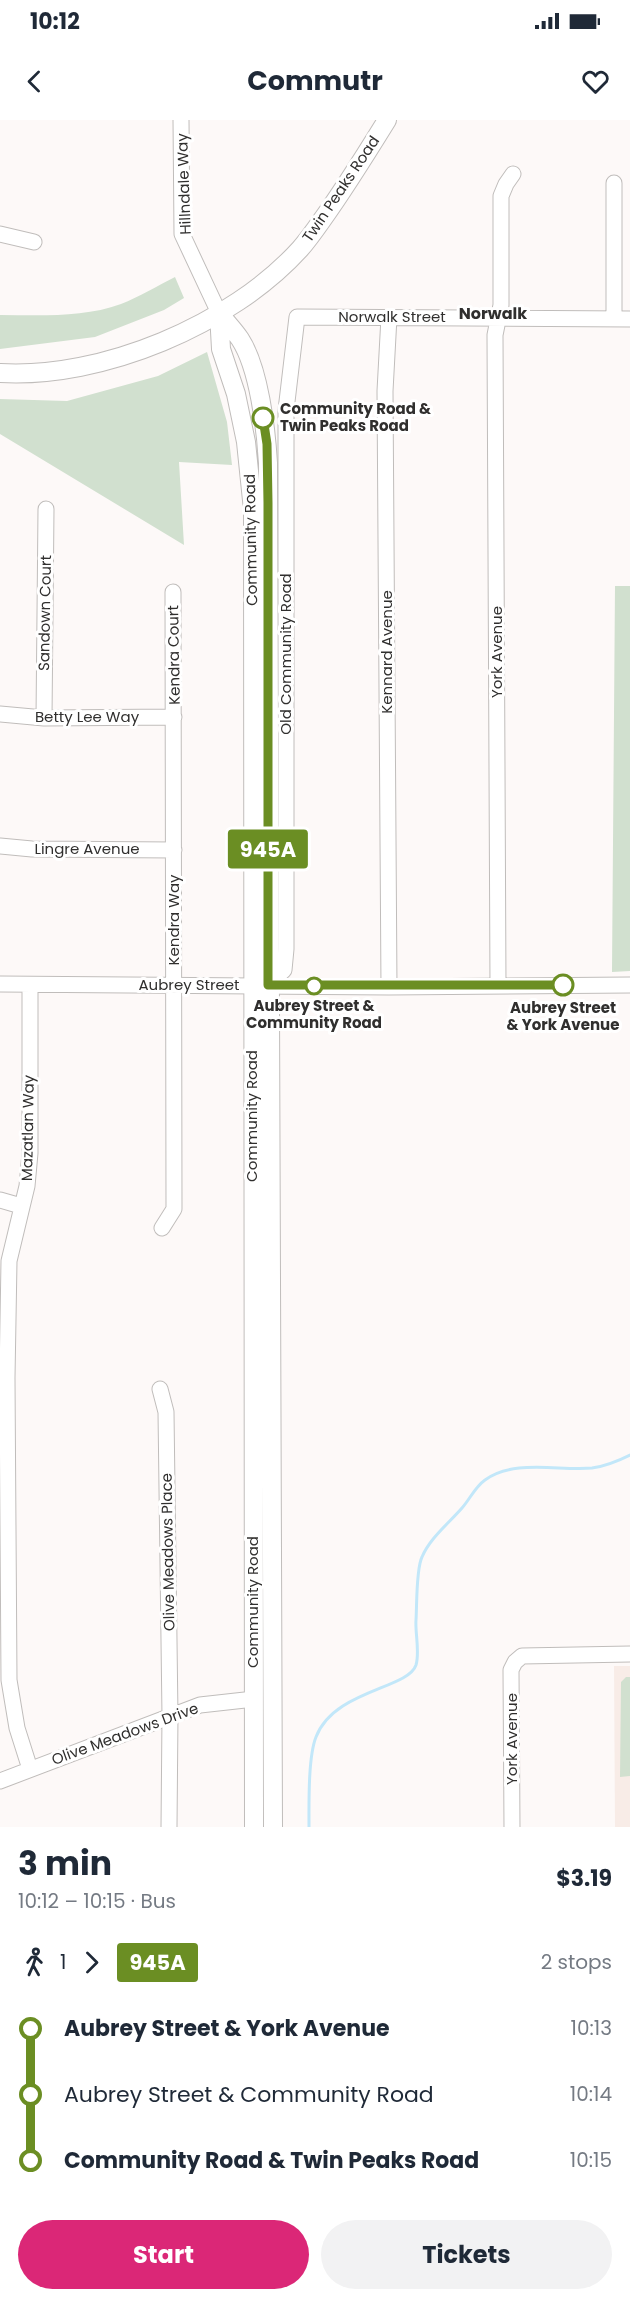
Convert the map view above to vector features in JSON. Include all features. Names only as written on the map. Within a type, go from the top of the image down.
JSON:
[{"type":"main road","name":"Twin Peaks Road","points":[[0,373],[16,374],[69,369],[119,359],[198,326],[243,299],[277,272],[301,248],[344,190],[387,120]]},
{"type":"main road","name":"Community Road","points":[[219,313],[221,349],[238,402],[246,442],[253,510],[272,1580],[273,1827]]},
{"type":"main road","name":"Community Road","points":[[254,1827],[260,985]]},
{"type":"main road","points":[[254,1699],[262,1691],[262,1610],[272,1580]]},
{"type":"main road","points":[[254,1699],[259,1700],[263,1706],[264,1773],[272,1791]]},
{"type":"street","name":"Hillndale Way","points":[[181,120],[182,234],[219,313]]},
{"type":"street","name":"York Avenue","points":[[498,986],[495,335],[501,305],[501,196],[513,174]]},
{"type":"street","points":[[614,183],[614,319]]},
{"type":"street","points":[[0,234],[34,242]]},
{"type":"street","name":"Norwalk Street","points":[[297,317],[630,319]]},
{"type":"street","name":"Old Community Road","points":[[260,985],[285,970],[286,410],[297,317]]},
{"type":"street","name":"Kennard Avenue","points":[[389,317],[385,403],[389,987]]},
{"type":"street","name":"Sandown Court","points":[[44,718],[46,509]]},
{"type":"street","name":"Kendra Court","points":[[173,592],[174,717]]},
{"type":"street","name":"Betty Lee Way","points":[[0,714],[44,718],[174,717]]},
{"type":"street","name":"Kendra Way","points":[[162,1228],[174,1209],[174,717]]},
{"type":"street","name":"Lingre Avenue","points":[[0,846],[32,849],[174,850]]},
{"type":"street","name":"Aubrey Street","points":[[0,984],[389,987],[630,985]]},
{"type":"street","name":"Mazatlan Way","points":[[30,985],[30,1153],[27,1186],[9,1261],[7,1378],[9,1680],[16,1728],[30,1769]]},
{"type":"street","points":[[0,1200],[21,1206]]},
{"type":"street","name":"Olive Meadows Place","points":[[160,1389],[166,1412],[170,1716],[169,1827]]},
{"type":"street","name":"York Avenue","points":[[512,1827],[512,1670],[515,1662],[522,1656],[630,1654]]},
{"type":"street","name":"Olive Meadows Drive","points":[[0,1781],[200,1705],[254,1699]]},
{"type":"shaded area","points":[[614,1666],[630,1666],[630,1827],[615,1827]]},
{"type":"green space","points":[[175,277],[184,298],[164,310],[95,337],[0,349],[0,315],[61,315],[92,312],[121,304]]},
{"type":"green space","points":[[207,352],[227,422],[232,465],[179,462],[184,545],[0,434],[0,399],[67,401],[158,376]]},
{"type":"green space","points":[[615,586],[630,586],[630,971],[612,972]]},
{"type":"green space","points":[[626,1677],[630,1677],[630,1776],[620,1777],[621,1682]]},
{"type":"waterway","points":[[309,1827],[310,1768],[316,1737],[325,1721],[338,1709],[400,1680],[416,1665],[420,1563],[430,1543],[462,1508],[478,1486],[496,1474],[509,1470],[537,1467],[592,1468],[630,1455]]},
{"type":"bus line","name":"945A","points":[[263,418],[267,444],[268,503],[268,985],[389,987],[563,985]]},
{"type":"place","name":"Community Road & Twin Peaks Road","points":[[263,418]]},
{"type":"place","name":"Aubrey Street & York Avenue","points":[[563,985]]},
{"type":"place","name":"Aubrey Street & Community Road","points":[[314,986]]},
{"type":"district","name":"Norwalk","points":[[493,313]]}]
